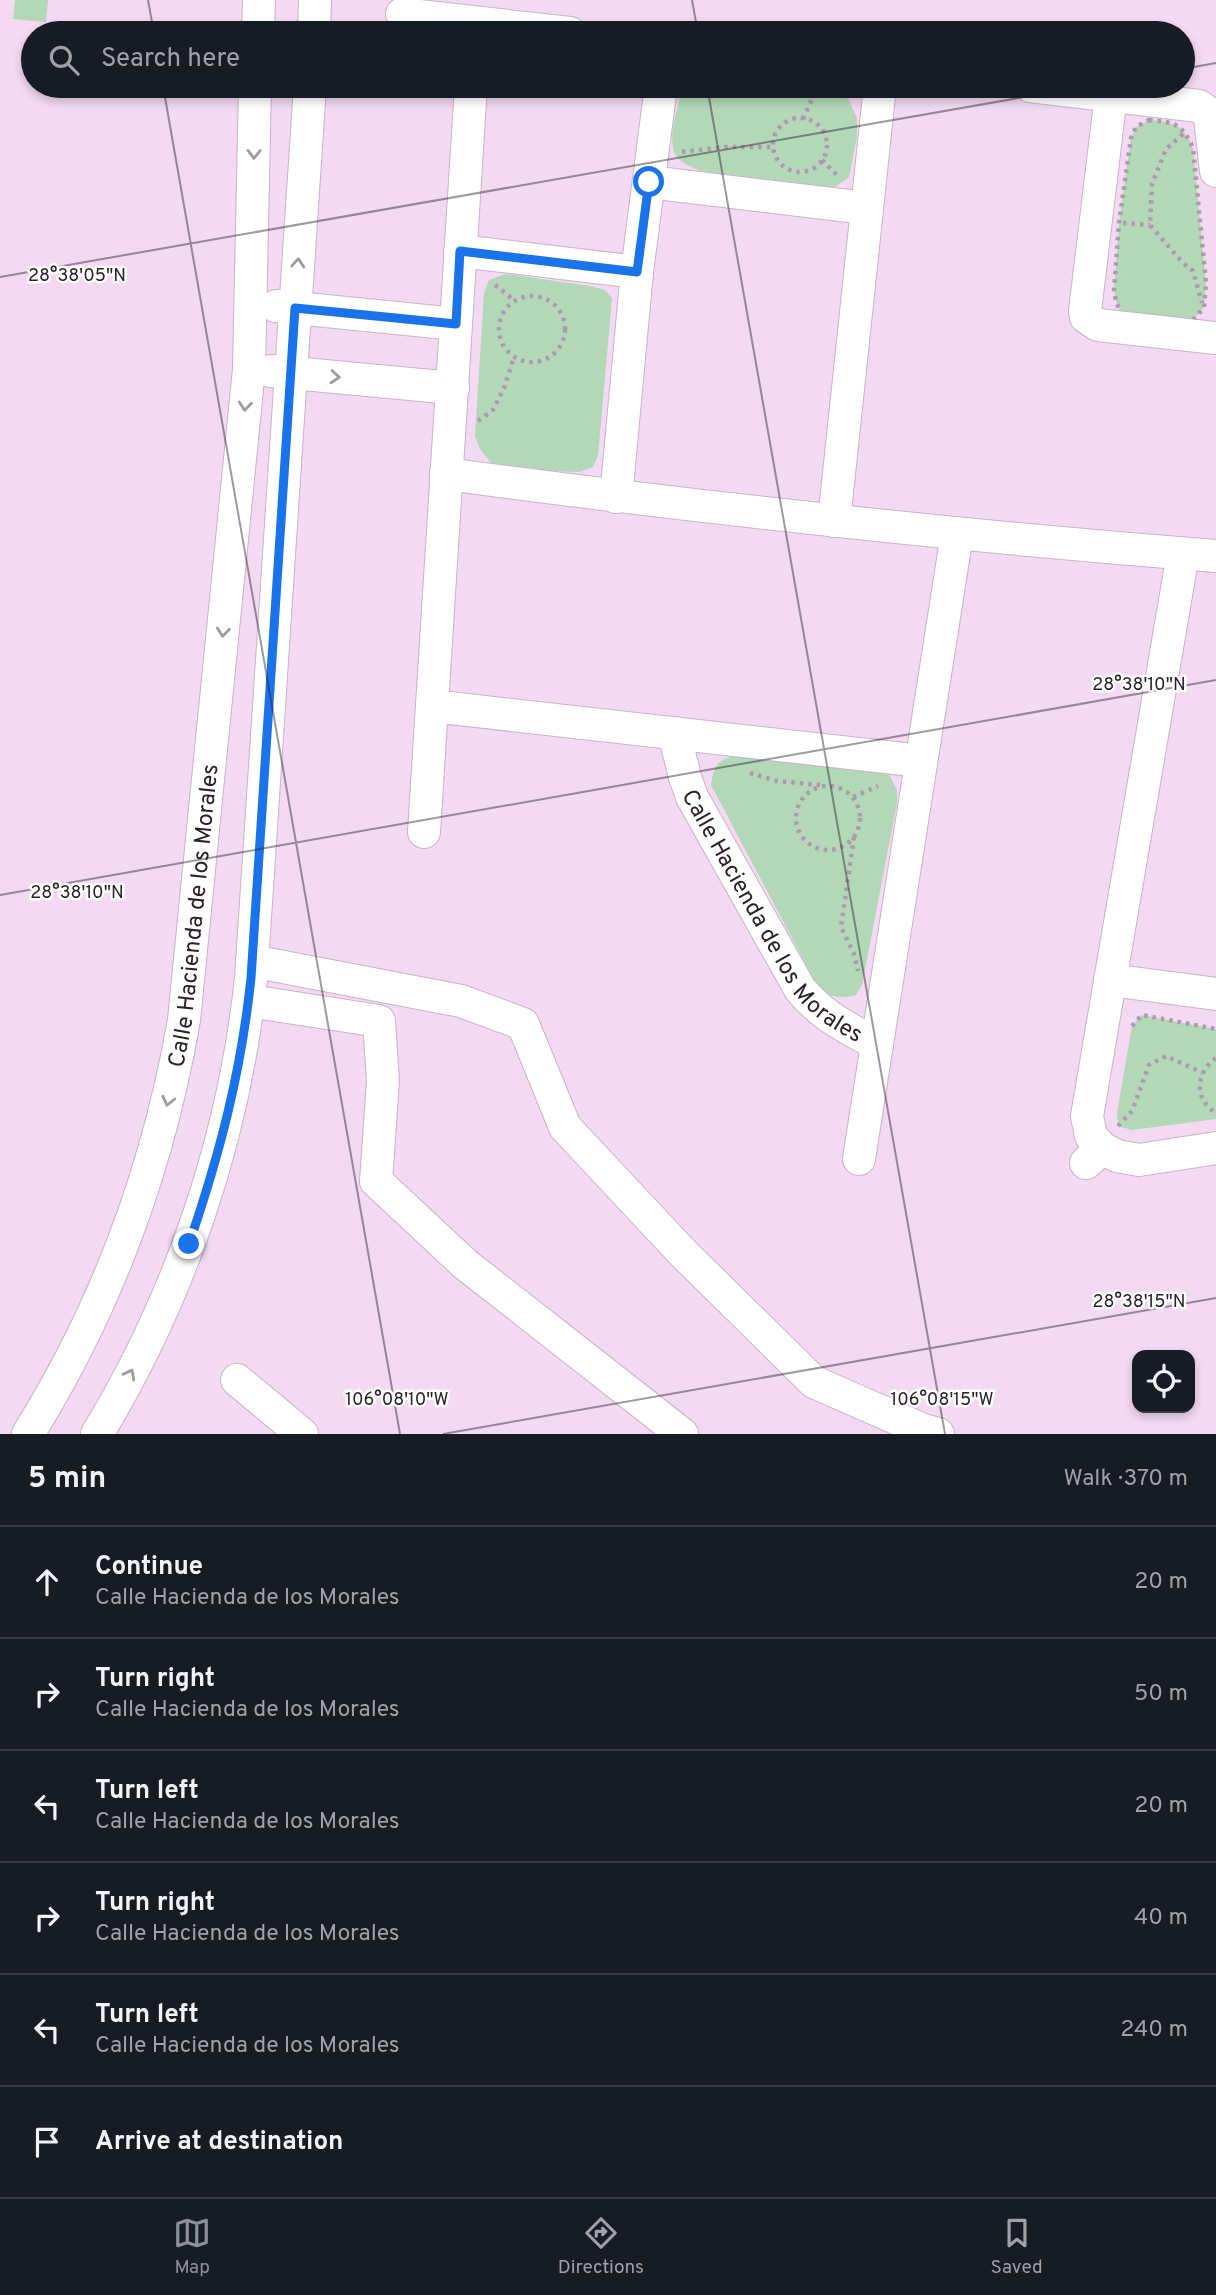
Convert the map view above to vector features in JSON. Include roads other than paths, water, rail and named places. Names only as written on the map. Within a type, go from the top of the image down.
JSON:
[{"type":"street","points":[[258,21],[259,0]]},
{"type":"street","points":[[314,21],[315,0]]},
{"type":"street","points":[[402,14],[438,21]]},
{"type":"street","name":"Calle Hacienda de los Morales","points":[[28,1434],[78,1349],[125,1244],[157,1147],[177,1063],[190,971],[249,369],[255,98]]},
{"type":"street","points":[[97,1434],[141,1352],[189,1244],[229,1115],[249,1001],[309,98]]},
{"type":"street","points":[[424,832],[470,98]]},
{"type":"street","points":[[616,497],[637,272],[660,98]]},
{"type":"street","points":[[834,520],[879,98]]},
{"type":"street","points":[[1111,98],[1086,317],[1098,325],[1216,338]]},
{"type":"street","points":[[1140,98],[1188,103],[1206,111],[1212,126],[1216,171]]},
{"type":"street","points":[[649,182],[866,208]]},
{"type":"street","points":[[460,251],[637,272]]},
{"type":"street","points":[[251,304],[456,324]]},
{"type":"street","points":[[249,369],[453,388]]},
{"type":"street","points":[[446,474],[616,497],[957,534],[1216,556]]},
{"type":"street","name":"Calle Hacienda de los Morales","points":[[859,1158],[957,534]]},
{"type":"street","points":[[1183,554],[1087,1116],[1091,1136],[1108,1141],[1117,1156],[1139,1160],[1216,1148]]},
{"type":"street","points":[[432,706],[921,761]]},
{"type":"street","name":"Calle Hacienda de los Morales","points":[[674,733],[692,797],[800,989],[814,1006],[829,1018],[877,1044]]},
{"type":"street","points":[[252,961],[461,1001],[523,1024],[565,1127],[683,1253],[814,1382],[923,1430],[938,1434]]},
{"type":"street","points":[[1110,980],[1216,994]]},
{"type":"street","points":[[249,1001],[379,1021],[383,1080],[376,1181],[465,1264],[682,1434]]},
{"type":"street","points":[[237,1380],[283,1428]]}]
